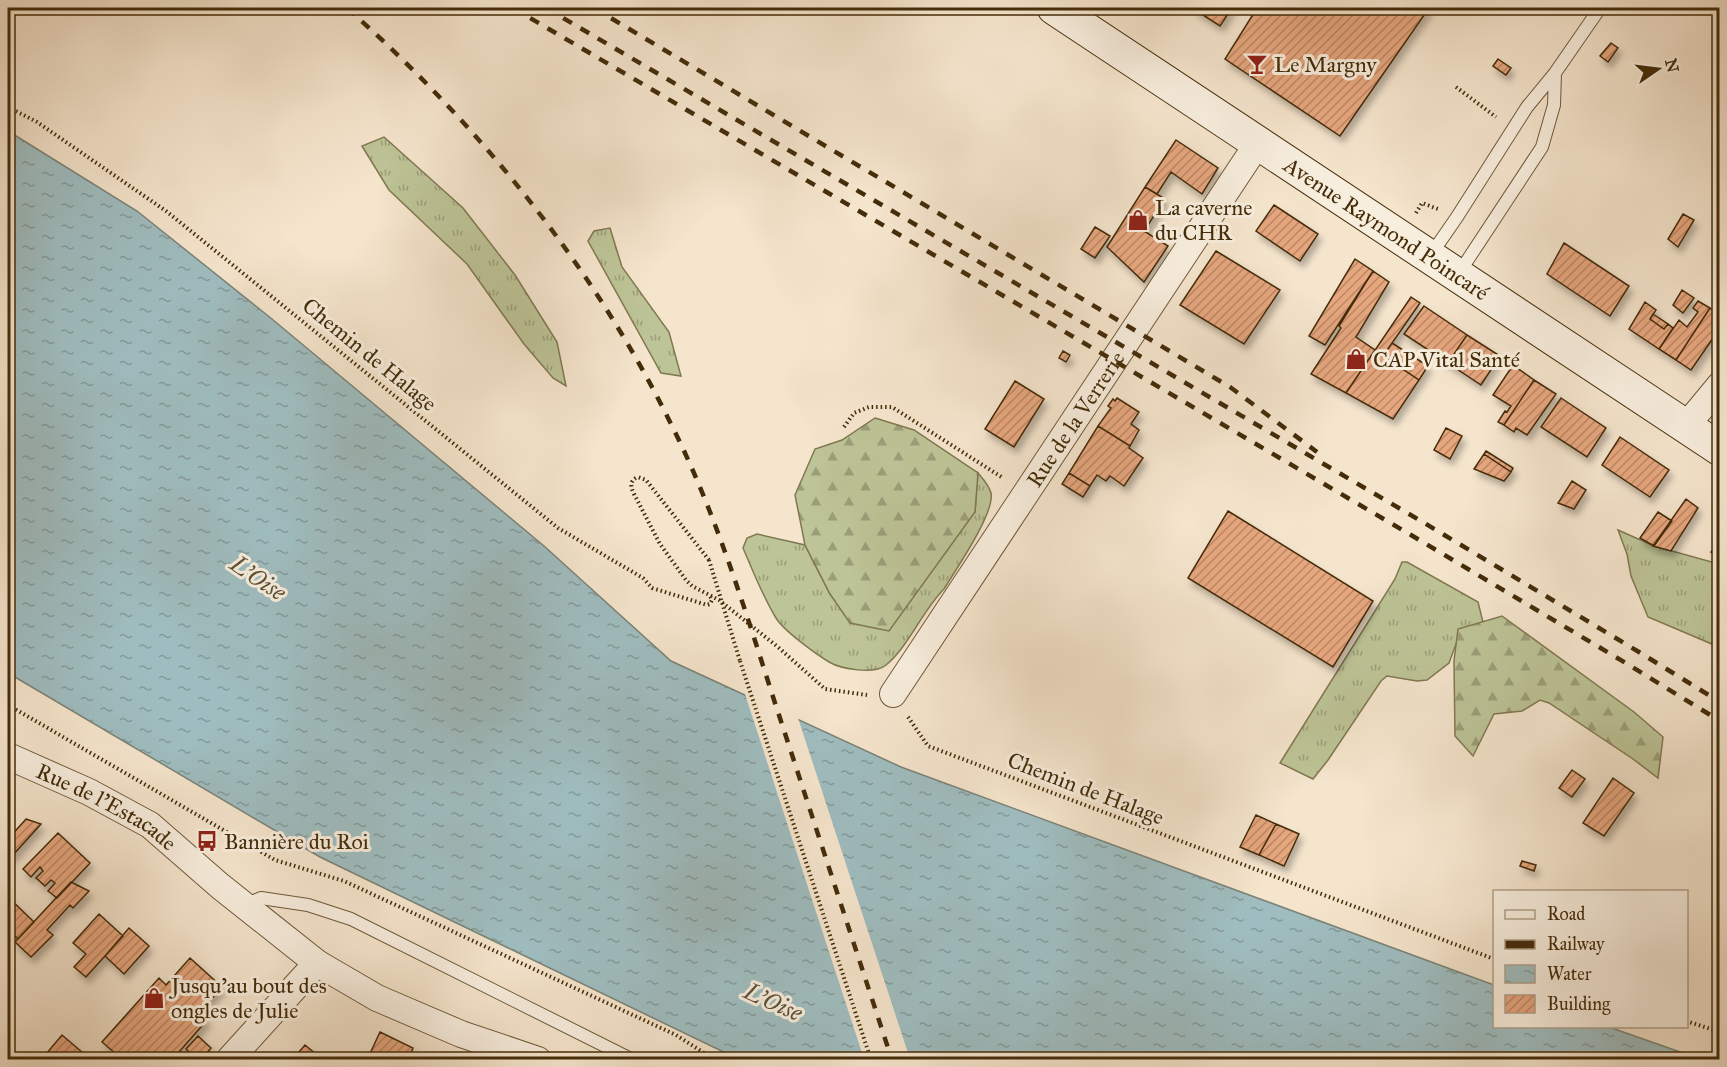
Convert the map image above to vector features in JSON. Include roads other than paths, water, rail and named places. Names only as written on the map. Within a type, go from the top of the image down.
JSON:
[{"type":"main road","name":"Avenue Raymond Poincaré","points":[[1054,8],[1719,449]]},
{"type":"street","name":"Rue de la Verrerie","points":[[893,694],[1258,143]]},
{"type":"street","points":[[1686,426],[1719,385]]},
{"type":"street","name":"Rue de l'Estacade","points":[[8,756],[89,792],[150,825],[220,886],[316,963],[377,998],[460,1034],[538,1059]]},
{"type":"street","points":[[229,1059],[316,963]]},
{"type":"lane","points":[[1430,256],[1527,107],[1555,73],[1600,8]]},
{"type":"lane","points":[[1457,275],[1542,147],[1554,105],[1555,73]]},
{"type":"lane","points":[[245,905],[261,898],[308,905],[351,919],[633,1059]]},
{"type":"water","name":"L'Oise","points":[[8,131],[137,211],[272,319],[544,546],[671,661],[901,767],[1493,985],[1493,1028],[1612,1028],[1700,1059],[738,1059],[320,857],[8,673]]},
{"type":"railway","points":[[347,8],[441,99],[528,198],[604,306],[669,420],[701,489],[728,559],[892,1060]]},
{"type":"railway","points":[[513,8],[1411,535],[1720,721]]},
{"type":"railway","points":[[546,8],[1421,521],[1720,702]]},
{"type":"railway","points":[[594,8],[1230,387],[1317,452]]},
{"type":"place","name":"Le Margny","points":[[1257,64]]},
{"type":"place","name":"La caverne du CHR","points":[[1138,220]]},
{"type":"place","name":"CAP Vital Santé","points":[[1356,359]]},
{"type":"place","name":"Bannière du Roi","points":[[207,841]]},
{"type":"place","name":"Jusqu'au bout des ongles de Julie","points":[[154,998]]}]
